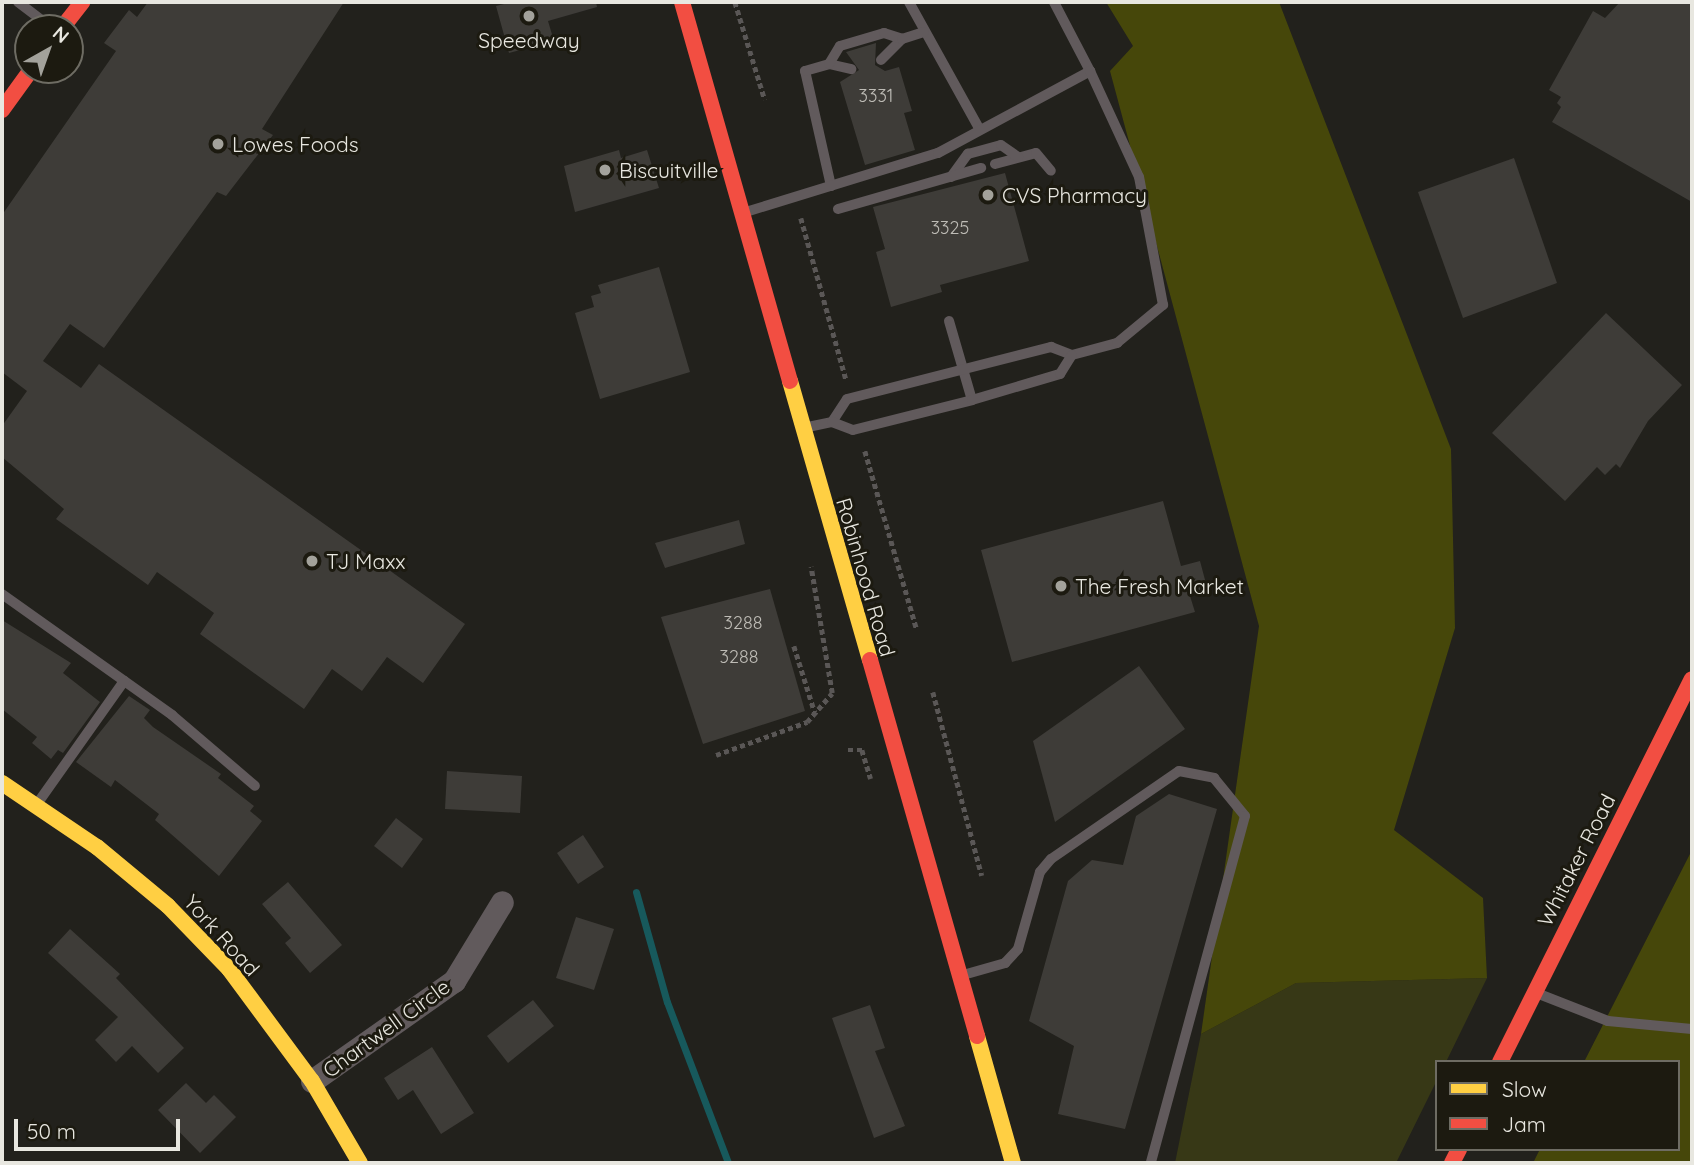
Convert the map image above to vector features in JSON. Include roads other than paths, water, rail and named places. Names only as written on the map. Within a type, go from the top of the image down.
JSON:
[{"type":"main road","name":"Robinhood Road","points":[[682,2],[957,976],[1013,1163]]},
{"type":"main road","points":[[2,110],[21,84]]},
{"type":"main road","name":"Whitaker Road","points":[[1501,1060],[1692,679]]},
{"type":"main road","name":"York Road","points":[[2,783],[97,847],[168,906],[229,969],[312,1081],[360,1163]]},
{"type":"street","name":"Chartwell Circle","points":[[312,1081],[454,981],[502,902]]},
{"type":"lane","points":[[18,2],[34,14]]},
{"type":"lane","points":[[909,2],[980,130]]},
{"type":"lane","points":[[832,422],[847,399],[1051,347],[1072,355],[1117,343],[1163,305],[1139,177],[1090,71],[1054,2]]},
{"type":"lane","points":[[881,60],[902,39],[924,32]]},
{"type":"lane","points":[[829,64],[840,46],[884,33],[902,39]]},
{"type":"lane","points":[[831,186],[805,71],[829,64],[851,69]]},
{"type":"lane","points":[[741,213],[938,153],[1090,71]]},
{"type":"lane","points":[[951,177],[968,154],[1001,145],[1018,157]]},
{"type":"lane","points":[[995,164],[1040,154],[1051,172]]},
{"type":"lane","points":[[838,209],[981,168]]},
{"type":"lane","points":[[949,321],[972,400]]},
{"type":"lane","points":[[802,428],[832,422],[853,430],[972,400],[1060,374],[1072,355]]},
{"type":"lane","points":[[2,594],[124,681],[255,786]]},
{"type":"lane","points":[[36,806],[124,681]]},
{"type":"lane","points":[[957,976],[1005,963],[1018,948],[1040,872],[1051,859],[1180,771],[1214,778],[1245,816],[1151,1163]]},
{"type":"lane","points":[[1533,992],[1608,1021],[1692,1029]]},
{"type":"waterway","points":[[636,892],[667,1002],[728,1163]]},
{"type":"place","name":"Speedway","points":[[529,16]]},
{"type":"place","name":"Lowes Foods","points":[[218,144]]},
{"type":"place","name":"Biscuitville","points":[[605,170]]},
{"type":"place","name":"CVS Pharmacy","points":[[988,195]]},
{"type":"place","name":"TJ Maxx","points":[[312,561]]},
{"type":"place","name":"The Fresh Market","points":[[1061,586]]}]
